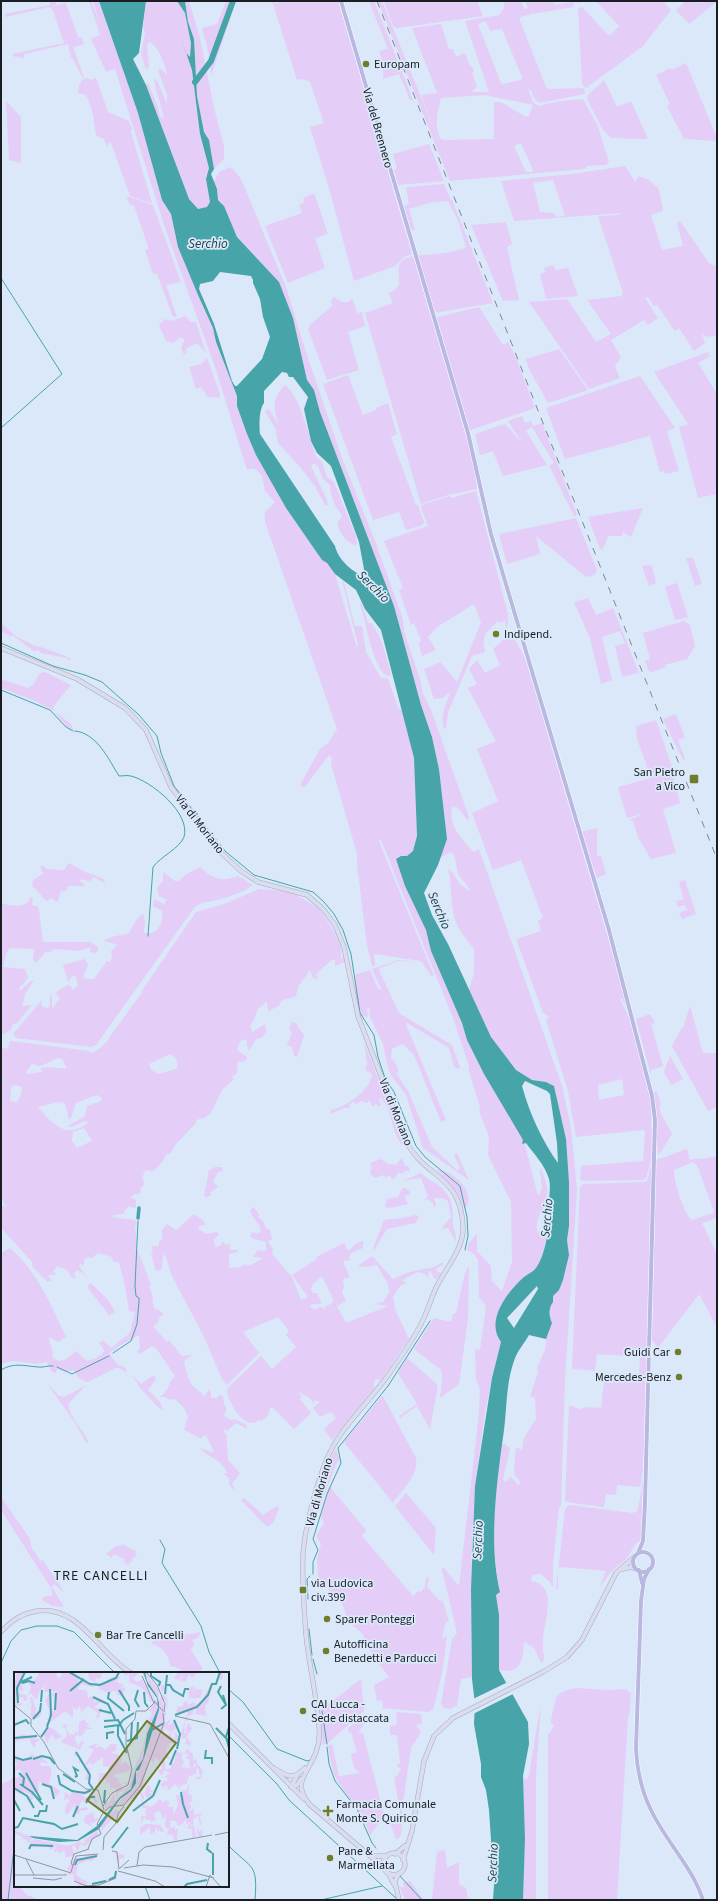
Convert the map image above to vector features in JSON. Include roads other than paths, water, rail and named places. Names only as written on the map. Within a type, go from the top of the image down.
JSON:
[{"type":"main road","name":"Via del Brennero","points":[[341,1],[474,455],[493,541],[609,930],[652,1096],[655,1120],[644,1536]]},
{"type":"main road","name":"Via di Moriano","points":[[1,648],[77,679],[125,708],[146,730],[171,787],[218,850],[241,871],[258,882],[307,895],[323,909],[334,925],[344,947],[358,1016],[406,1141],[417,1157],[452,1188],[459,1203],[463,1235],[459,1246],[434,1292],[420,1326],[387,1376],[340,1436],[330,1453],[320,1478],[305,1542],[303,1564],[306,1636],[319,1728],[317,1751],[301,1775],[303,1796],[310,1805]]},
{"type":"main road","points":[[642,1598],[644,1579],[653,1562],[646,1547],[644,1536]]},
{"type":"main road","points":[[644,1536],[634,1564],[642,1579],[636,1748],[639,1777],[651,1810],[692,1873],[703,1900]]},
{"type":"main road","points":[[399,1900],[395,1880],[404,1868],[403,1860],[407,1843],[412,1831],[424,1761],[434,1736],[453,1718],[548,1669],[567,1657],[582,1640],[614,1576],[637,1555],[644,1552],[649,1553]]},
{"type":"main road","points":[[614,1576],[626,1568],[645,1571],[650,1569]]},
{"type":"main road","points":[[1,1632],[14,1619],[25,1614],[40,1611],[63,1614],[81,1625],[112,1659],[130,1672]]},
{"type":"main road","points":[[229,1724],[310,1805],[383,1867],[397,1890]]},
{"type":"main road","points":[[265,1761],[285,1776],[301,1775],[299,1783],[291,1787]]},
{"type":"main road","points":[[370,1855],[378,1857],[395,1854],[407,1843]]},
{"type":"main road","points":[[395,1854],[400,1856],[403,1860]]},
{"type":"main road","points":[[383,1867],[383,1863],[387,1856]]},
{"type":"main road","points":[[388,1874],[398,1874]]},
{"type":"water","name":"Serchio","points":[[99,1],[146,1],[139,53],[133,59],[146,85],[189,199],[198,209],[207,207],[210,202],[206,179],[209,168],[200,134],[192,70],[186,53],[190,57],[191,43],[185,13],[177,1],[185,1],[188,22],[194,39],[197,96],[204,132],[209,140],[214,169],[211,174],[217,189],[218,200],[224,206],[237,237],[279,282],[293,318],[307,380],[314,390],[320,412],[394,606],[421,705],[432,737],[439,769],[447,839],[438,865],[424,893],[432,915],[448,944],[491,1037],[516,1070],[532,1080],[546,1082],[554,1086],[566,1139],[569,1182],[569,1226],[567,1240],[569,1255],[563,1280],[559,1290],[553,1296],[553,1302],[550,1307],[550,1318],[552,1323],[546,1339],[529,1335],[517,1354],[511,1369],[496,1490],[494,1532],[496,1573],[500,1592],[496,1595],[499,1615],[499,1670],[528,1722],[529,1744],[523,1776],[525,1839],[523,1900],[493,1900],[494,1885],[489,1810],[486,1790],[481,1777],[481,1764],[474,1724],[475,1704],[472,1679],[471,1589],[475,1486],[492,1378],[501,1342],[495,1325],[500,1307],[505,1299],[517,1283],[535,1269],[542,1257],[546,1244],[549,1224],[549,1179],[542,1164],[526,1143],[522,1144],[523,1140],[484,1074],[467,1040],[462,1023],[431,951],[426,930],[405,886],[396,859],[401,856],[407,856],[413,851],[417,836],[414,758],[381,630],[365,609],[356,590],[335,574],[327,563],[322,560],[286,508],[256,455],[237,406],[237,396],[216,342],[213,328],[178,247],[171,214],[162,200],[138,113]],"holes":[[[220,272],[251,276],[260,299],[263,317],[270,337],[262,359],[237,386],[235,386],[232,381],[214,324],[199,289],[200,284],[213,281]],[[282,372],[287,373],[289,377],[293,377],[308,397],[304,409],[311,441],[317,453],[331,466],[359,542],[364,569],[363,576],[350,568],[342,560],[335,546],[260,434],[260,418],[261,409],[264,403],[264,391]],[[525,1081],[547,1091],[550,1094],[557,1143],[558,1163],[537,1126],[528,1106],[522,1086]],[[537,1286],[538,1289],[514,1328],[507,1318]]]},
{"type":"waterway","points":[[195,82],[211,61],[233,1]]},
{"type":"waterway","points":[[1,278],[62,374],[1,428]]},
{"type":"waterway","points":[[1,643],[53,666],[85,675],[102,682],[139,715],[157,736],[161,753],[174,786],[225,851],[254,875],[313,892],[334,914],[343,930],[351,954],[360,1013],[374,1035],[378,1057],[385,1078],[394,1092],[416,1146],[425,1157],[460,1186],[467,1217],[468,1236],[465,1250]]},
{"type":"waterway","points":[[1,690],[50,710],[66,727],[73,731]]},
{"type":"waterway","points":[[75,731],[90,737],[102,748],[119,776],[131,776],[139,779],[149,784],[168,799],[176,808],[185,828],[182,841],[153,867],[148,936]]},
{"type":"waterway","points":[[138,1218],[139,1208]]},
{"type":"waterway","points":[[113,1353],[131,1341],[137,1324],[139,1298],[136,1296],[135,1286],[138,1221]]},
{"type":"waterway","points":[[313,1574],[313,1562],[318,1550],[313,1539],[327,1494],[341,1463],[338,1448],[388,1386],[430,1321]]},
{"type":"waterway","points":[[57,1367],[72,1374],[109,1356]]},
{"type":"waterway","points":[[1,1370],[15,1365],[40,1367],[53,1366]]},
{"type":"waterway","points":[[160,1540],[165,1549],[162,1563],[201,1626],[209,1652],[219,1672]]},
{"type":"waterway","points":[[308,1599],[307,1579],[310,1576]]},
{"type":"waterway","points":[[1,1663],[11,1641],[21,1630],[37,1626],[57,1626],[74,1632],[114,1672]]},
{"type":"waterway","points":[[309,1629],[312,1655]]},
{"type":"waterway","points":[[313,1659],[317,1674]]},
{"type":"waterway","points":[[229,1690],[243,1702],[277,1749],[307,1761],[310,1760]]},
{"type":"waterway","points":[[322,1711],[327,1744]]},
{"type":"waterway","points":[[229,1736],[277,1784],[289,1800],[397,1899]]},
{"type":"waterway","points":[[327,1747],[329,1764],[335,1781],[357,1809],[372,1843],[376,1848]]},
{"type":"waterway","points":[[229,1846],[248,1863],[254,1872],[256,1888],[255,1900]]},
{"type":"waterway","points":[[8,1900],[14,1849]]},
{"type":"waterway","points":[[400,1876],[422,1900]]},
{"type":"waterway","points":[[321,1900],[382,1886]]},
{"type":"waterway","points":[[145,1887],[150,1900]]},
{"type":"railway","points":[[377,1],[717,859]]},
{"type":"place","name":"Europam","points":[[366,64]]},
{"type":"place","name":"Indipend.","points":[[496,634]]},
{"type":"place","name":"San Pietro a Vico","points":[[694,779]]},
{"type":"place","name":"Guidi Car","points":[[678,1352]]},
{"type":"place","name":"Mercedes-Benz","points":[[679,1377]]},
{"type":"place","name":"via Ludovica civ.399","points":[[303,1590]]},
{"type":"place","name":"Sparer Ponteggi","points":[[327,1619]]},
{"type":"place","name":"Bar Tre Cancelli","points":[[98,1635]]},
{"type":"place","name":"Autofficina Benedetti e Parducci","points":[[326,1651]]},
{"type":"place","name":"CAI Lucca - Sede distaccata","points":[[303,1711]]},
{"type":"place","name":"Farmacia Comunale Monte S. Quirico","points":[[328,1811]]},
{"type":"place","name":"Pane & Marmellata","points":[[330,1858]]},
{"type":"district","name":"TRE CANCELLI","points":[[101,1575]]}]
